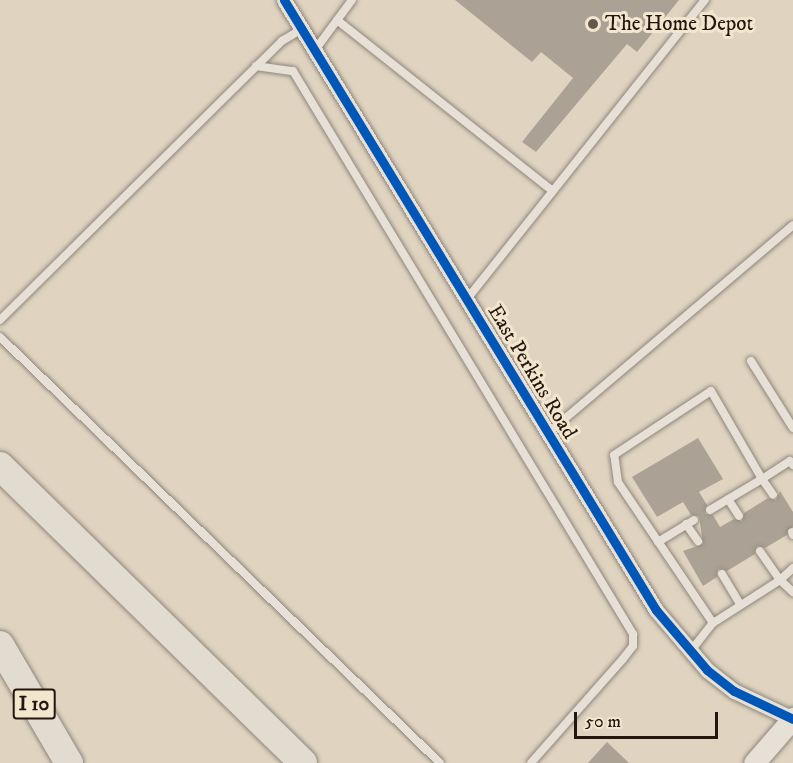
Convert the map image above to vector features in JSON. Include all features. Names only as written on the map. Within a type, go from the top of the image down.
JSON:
[{"type":"highway","points":[[0,466],[303,763]]},
{"type":"highway","name":"I 10","points":[[0,645],[69,763]]},
{"type":"main road","points":[[754,763],[793,719]]},
{"type":"street","name":"East Perkins Road","points":[[284,0],[656,610],[690,652],[734,691],[793,719]]},
{"type":"lane","points":[[315,50],[352,0]]},
{"type":"lane","points":[[467,299],[705,0]]},
{"type":"lane","points":[[337,20],[553,191]]},
{"type":"lane","points":[[0,320],[256,66],[302,29]]},
{"type":"lane","points":[[256,66],[293,71],[633,634],[633,645],[622,660],[531,763]]},
{"type":"lane","points":[[548,433],[793,225]]},
{"type":"lane","points":[[0,337],[440,763]]},
{"type":"lane","points":[[751,361],[793,428]]},
{"type":"lane","points":[[713,623],[618,482],[614,455],[662,419],[711,391],[773,495]]},
{"type":"lane","points":[[710,510],[792,462]]},
{"type":"lane","points":[[728,499],[739,516]]},
{"type":"lane","points":[[658,542],[690,522],[698,541]]},
{"type":"lane","points":[[760,551],[780,580],[793,592]]},
{"type":"lane","points":[[690,652],[713,623],[780,580],[793,567]]},
{"type":"lane","points":[[722,574],[740,604]]},
{"type":"building","points":[[455,0],[679,0],[637,52],[627,44],[536,152],[522,142],[573,78],[541,52],[532,62]]},
{"type":"building","points":[[698,438],[723,479],[699,492],[707,505],[705,514],[713,515],[720,527],[734,519],[742,521],[744,513],[768,498],[776,500],[780,491],[793,512],[793,526],[787,535],[765,548],[757,546],[755,554],[727,571],[718,569],[717,577],[703,586],[683,551],[703,544],[699,516],[691,515],[683,502],[657,517],[632,477]]},
{"type":"building","points":[[607,742],[629,763],[588,763]]},
{"type":"cycle path","points":[[284,0],[656,610],[707,670],[734,691],[793,719]]},
{"type":"place","name":"The Home Depot","points":[[593,24]]}]
